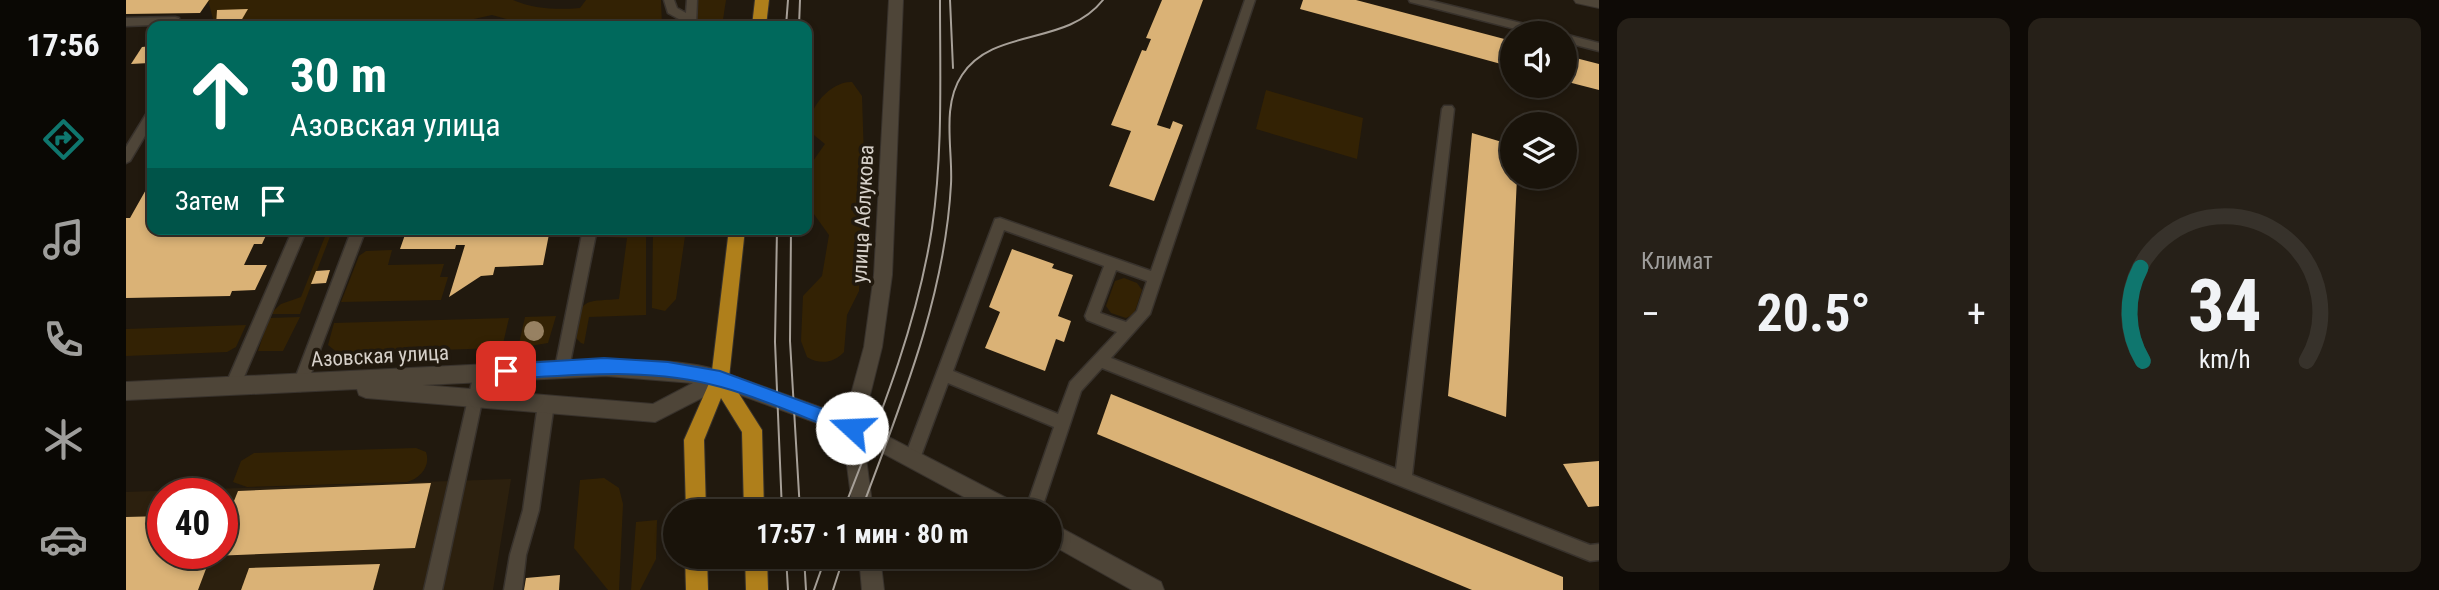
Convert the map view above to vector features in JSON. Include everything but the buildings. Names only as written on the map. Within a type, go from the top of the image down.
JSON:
[{"type":"main road","points":[[760,21],[762,0]]},
{"type":"main road","points":[[696,499],[694,440],[720,379],[736,235]]},
{"type":"main road","points":[[720,379],[751,430],[754,499]]},
{"type":"main road","points":[[696,569],[697,590]]},
{"type":"main road","points":[[756,569],[757,590]]},
{"type":"street","name":"улица Аблукова","points":[[852,428],[873,347],[883,275],[896,0]]},
{"type":"street","points":[[1581,0],[1599,4]]},
{"type":"street","name":"Азовская улица","points":[[126,391],[604,366],[668,369],[720,379],[852,428],[988,499]]},
{"type":"street","points":[[300,384],[655,413],[720,379]]},
{"type":"street","points":[[852,428],[861,499]]},
{"type":"street","points":[[1062,539],[1153,590]]},
{"type":"street","points":[[871,569],[873,590]]},
{"type":"lane","points":[[669,0],[672,10],[687,21]]},
{"type":"lane","points":[[691,21],[692,0]]},
{"type":"lane","points":[[1037,499],[1075,387],[1143,314],[1250,0]]},
{"type":"lane","points":[[1414,0],[1500,22]]},
{"type":"lane","points":[[126,22],[147,22]]},
{"type":"lane","points":[[1577,41],[1599,47]]},
{"type":"lane","points":[[1403,480],[1448,109]]},
{"type":"lane","points":[[126,158],[147,122]]},
{"type":"lane","points":[[912,459],[1000,223],[1155,278]]},
{"type":"lane","points":[[233,386],[297,235]]},
{"type":"lane","points":[[300,384],[357,235]]},
{"type":"lane","points":[[562,368],[589,235]]},
{"type":"lane","points":[[1112,263],[1092,316],[1129,330]]},
{"type":"lane","points":[[1101,361],[1590,553],[1599,552]]},
{"type":"lane","points":[[433,590],[481,373]]},
{"type":"lane","points":[[944,374],[1063,423]]},
{"type":"lane","points":[[513,590],[531,510],[546,404]]},
{"type":"shaded area","points":[[208,0],[513,0],[537,7],[563,9],[580,8],[586,0],[661,0],[662,21],[513,21],[492,15],[465,21],[213,19]]},
{"type":"shaded area","points":[[696,0],[726,0],[723,21],[695,21]]},
{"type":"shaded area","points":[[852,82],[862,96],[864,159],[859,291],[847,315],[844,352],[836,359],[822,362],[807,357],[801,341],[803,296],[822,276],[829,235],[812,211],[812,164],[825,144],[812,133],[812,112],[821,98],[844,83]]},
{"type":"shaded area","points":[[1266,90],[1363,118],[1357,159],[1256,129]]},
{"type":"shaded area","points":[[326,235],[331,235],[300,314],[270,314],[281,304],[301,297]]},
{"type":"shaded area","points":[[646,235],[646,315],[589,317],[584,344],[576,338],[582,308],[591,302],[619,299],[627,238],[605,237]]},
{"type":"shaded area","points":[[653,235],[685,235],[676,299],[665,311],[652,308]]},
{"type":"shaded area","points":[[392,250],[388,265],[444,264],[440,277],[448,277],[441,300],[341,302],[359,256],[366,251]]},
{"type":"shaded area","points":[[1124,278],[1137,283],[1142,290],[1134,314],[1126,318],[1111,313],[1106,306],[1115,281]]},
{"type":"shaded area","points":[[556,316],[548,343],[518,348],[525,317]]},
{"type":"shaded area","points":[[300,317],[283,351],[258,351],[269,318]]},
{"type":"shaded area","points":[[509,318],[502,348],[338,353],[328,345],[334,323]]},
{"type":"shaded area","points":[[246,325],[236,347],[227,352],[126,356],[126,329]]},
{"type":"shaded area","points":[[416,448],[426,452],[427,462],[416,478],[407,482],[247,487],[238,484],[238,478],[235,478],[241,461],[254,453]]},
{"type":"shaded area","points":[[604,478],[619,488],[623,504],[619,590],[608,590],[574,548],[580,480]]},
{"type":"shaded area","points":[[511,479],[493,590],[126,590],[126,492],[147,491],[147,569],[238,569],[238,488]]},
{"type":"shaded area","points":[[657,520],[656,559],[640,590],[631,590],[636,522]]},
{"type":"tram line","points":[[786,21],[788,0]]},
{"type":"tram line","points":[[799,21],[800,0]]},
{"type":"tram line","points":[[848,499],[907,336],[932,228],[938,171],[940,0]]},
{"type":"tram line","points":[[950,0],[953,68]]},
{"type":"tram line","points":[[866,499],[918,351],[940,268],[951,184],[950,114],[956,87],[975,60],[1010,43],[1070,25],[1088,15],[1103,0]]},
{"type":"tram line","points":[[777,235],[775,342],[782,499]]},
{"type":"tram line","points":[[791,235],[790,341],[799,499]]},
{"type":"tram line","points":[[787,569],[788,590]]},
{"type":"tram line","points":[[805,569],[806,590]]},
{"type":"tram line","points":[[814,590],[821,569]]},
{"type":"tram line","points":[[833,590],[840,569]]},
{"type":"route","points":[[506,371],[604,366],[668,369],[720,379],[852,428]]}]
